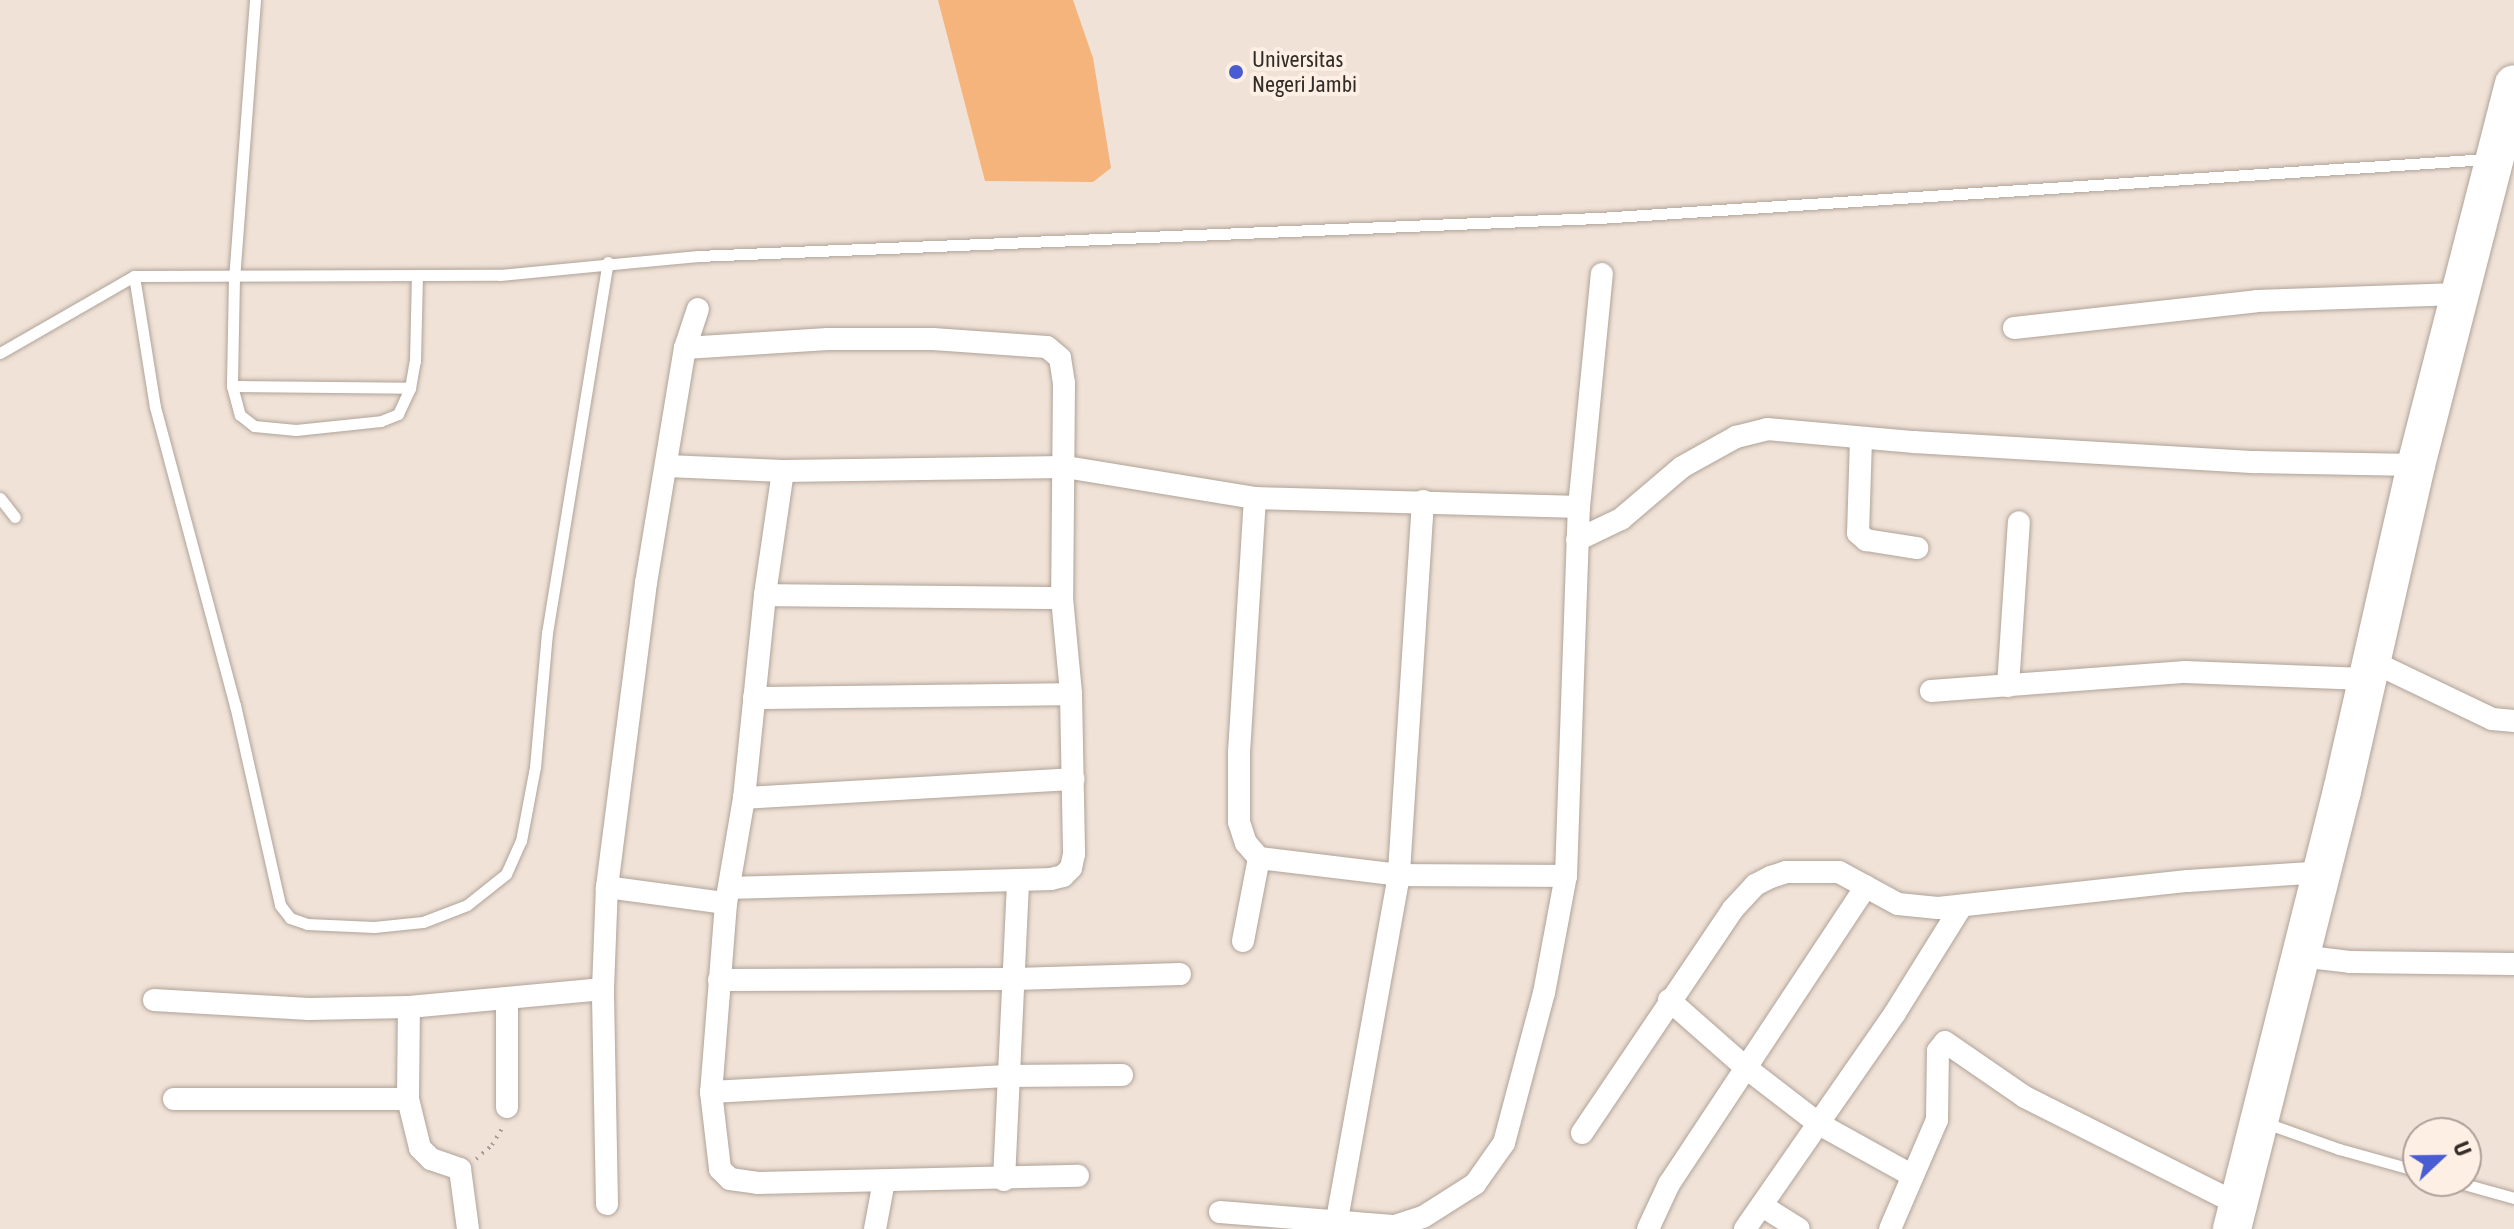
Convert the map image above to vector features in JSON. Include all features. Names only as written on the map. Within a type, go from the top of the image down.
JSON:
[{"type":"highway","points":[[2235,1216],[2322,872],[2367,669],[2458,294],[2514,84]]},
{"type":"street","points":[[1220,1212],[1336,1225],[1384,1227],[1408,1223],[1459,1195],[1486,1173],[1504,1143],[1544,993],[1566,876],[1573,748],[1577,540],[1602,274]]},
{"type":"street","points":[[2014,328],[2257,301],[2458,294]]},
{"type":"street","points":[[607,1204],[603,989],[607,887],[646,583],[685,348],[698,309]]},
{"type":"street","points":[[607,887],[728,896],[1056,878],[1071,868],[1074,854],[1071,694],[1062,598],[1065,467],[1063,368],[1052,348],[933,339],[828,339],[685,348]]},
{"type":"street","points":[[1577,540],[1621,519],[1682,467],[1736,437],[1767,429],[1861,439],[2255,462],[2416,465]]},
{"type":"street","points":[[1861,439],[1858,533],[1866,540],[1917,548]]},
{"type":"street","points":[[667,466],[783,471],[1065,467],[1255,498],[1579,507]]},
{"type":"street","points":[[783,471],[719,980],[711,1092],[717,1154],[726,1177],[749,1182],[1004,1180],[1078,1176]]},
{"type":"street","points":[[1255,498],[1239,754],[1239,822],[1246,843],[1259,858],[1399,875],[1566,876]]},
{"type":"street","points":[[1336,1225],[1399,875],[1423,501]]},
{"type":"street","points":[[2008,686],[2019,522]]},
{"type":"street","points":[[765,595],[1062,598]]},
{"type":"street","points":[[1931,691],[2185,672],[2367,669],[2420,681],[2492,719],[2514,721]]},
{"type":"street","points":[[754,698],[1071,694]]},
{"type":"street","points":[[744,798],[1073,779]]},
{"type":"street","points":[[1243,941],[1259,858]]},
{"type":"street","points":[[1582,1133],[1733,909],[1755,885],[1786,872],[1848,874],[1898,904],[1961,907],[2158,883],[2322,872]]},
{"type":"street","points":[[1004,1180],[1018,880]]},
{"type":"street","points":[[1648,1229],[1669,1184],[1866,886]]},
{"type":"street","points":[[1745,1229],[1764,1207],[1895,1013],[1961,907]]},
{"type":"street","points":[[2300,956],[2350,962],[2514,964]]},
{"type":"street","points":[[719,980],[1015,979],[1180,974]]},
{"type":"street","points":[[154,1000],[309,1009],[409,1007],[603,989]]},
{"type":"street","points":[[507,998],[507,1107]]},
{"type":"street","points":[[1669,1000],[1745,1067],[1819,1124],[1913,1176]]},
{"type":"street","points":[[409,1007],[408,1099],[420,1148],[431,1159],[460,1169],[468,1229]]},
{"type":"street","points":[[1890,1229],[1937,1120],[1938,1051],[1946,1042],[2025,1097],[2235,1216]]},
{"type":"street","points":[[711,1092],[1007,1076],[1122,1075]]},
{"type":"street","points":[[174,1099],[408,1099]]},
{"type":"street","points":[[875,1229],[884,1181]]},
{"type":"street","points":[[1764,1207],[1799,1229]]},
{"type":"lane","points":[[255,0],[234,278],[232,386],[238,410],[247,423],[266,429],[296,430],[391,418],[401,409],[410,388],[415,361],[417,275]]},
{"type":"lane","points":[[0,353],[134,276],[500,275],[608,262],[1599,218],[2492,159]]},
{"type":"lane","points":[[134,276],[155,407],[235,705],[280,905],[290,918],[307,924],[374,927],[423,922],[467,905],[506,874],[521,841],[535,767],[547,633],[608,262]]},
{"type":"lane","points":[[232,386],[410,388]]},
{"type":"lane","points":[[0,498],[15,517]]},
{"type":"lane","points":[[2258,1120],[2339,1149],[2402,1167]]},
{"type":"lane","points":[[2482,1189],[2514,1198]]},
{"type":"path","points":[[460,1169],[498,1138],[507,1107]]},
{"type":"shaded area","points":[[938,0],[1073,0],[1093,58],[1111,168],[1093,182],[985,181]]},
{"type":"place","name":"Universitas Negeri Jambi","points":[[1236,72]]}]
